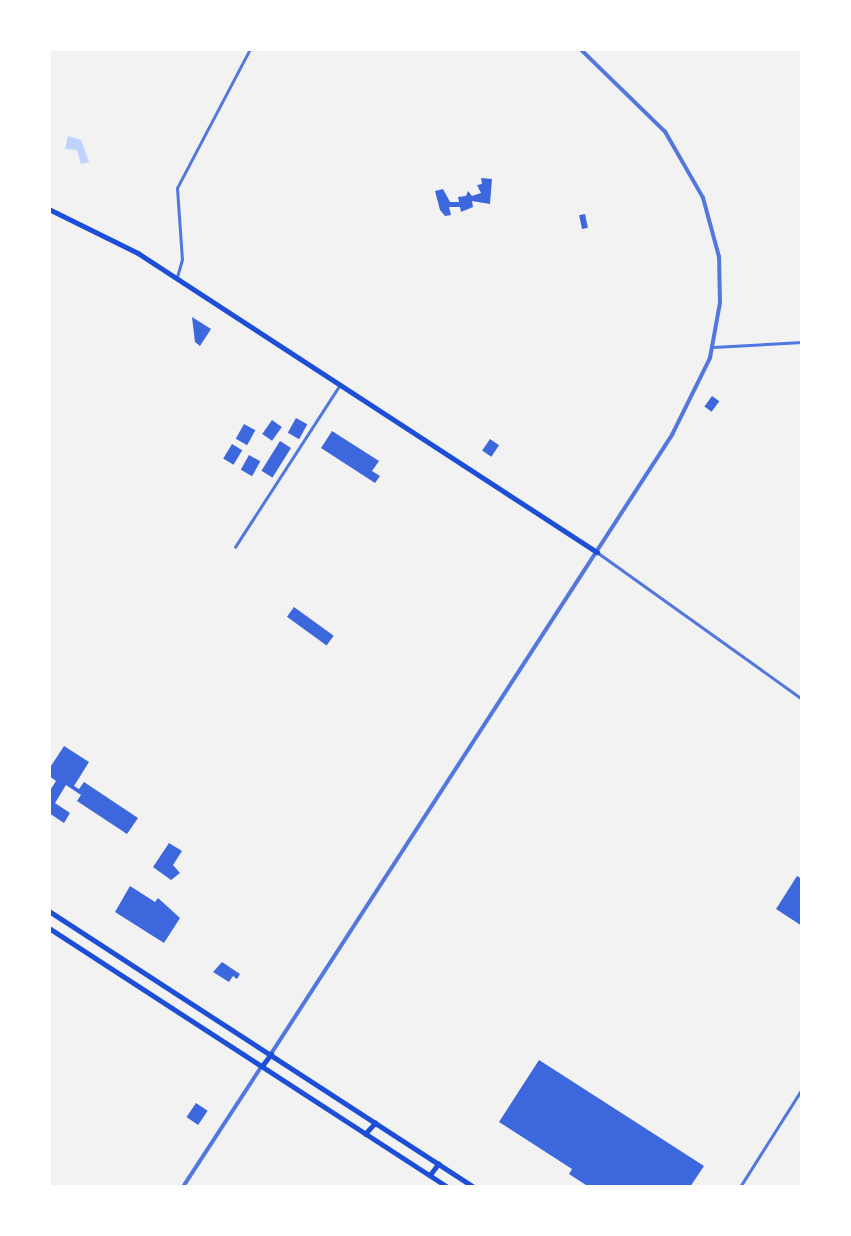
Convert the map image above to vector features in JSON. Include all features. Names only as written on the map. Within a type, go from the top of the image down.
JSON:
[{"type":"main road","points":[[49,209],[104,233],[177,277],[597,552]]},
{"type":"main road","points":[[49,911],[474,1187]]},
{"type":"main road","points":[[49,928],[448,1187]]},
{"type":"main road","points":[[65,938],[78,930]]},
{"type":"main road","points":[[262,1066],[271,1054]]},
{"type":"main road","points":[[365,1134],[375,1123]]},
{"type":"main road","points":[[430,1175],[438,1164]]},
{"type":"street","points":[[177,277],[182,260],[177,188],[250,49]]},
{"type":"street","points":[[271,1054],[685,414],[713,347],[719,257],[703,198],[665,132],[580,49]]},
{"type":"street","points":[[713,347],[802,342]]},
{"type":"street","points":[[235,547],[341,384]]},
{"type":"street","points":[[597,552],[802,699]]},
{"type":"street","points":[[183,1187],[262,1066]]},
{"type":"street","points":[[740,1187],[802,1089]]},
{"type":"water","points":[[68,136],[81,140],[89,162],[81,164],[77,150],[65,149]]},
{"type":"building","points":[[481,178],[492,179],[490,204],[472,201],[473,207],[461,212],[460,207],[449,207],[451,215],[445,216],[440,210],[435,191],[443,189],[450,202],[459,202],[458,197],[466,196],[468,191],[472,196],[481,193],[477,185],[482,184]]},
{"type":"building","points":[[585,214],[588,228],[582,229],[579,215]]},
{"type":"building","points":[[192,317],[211,329],[200,346],[195,342]]},
{"type":"building","points":[[712,396],[719,401],[712,412],[704,407]]},
{"type":"building","points":[[296,418],[307,424],[299,439],[288,433]]},
{"type":"building","points":[[272,420],[282,427],[272,441],[262,434]]},
{"type":"building","points":[[244,424],[255,430],[247,445],[236,439]]},
{"type":"building","points":[[332,431],[379,461],[372,471],[380,476],[375,483],[321,448]]},
{"type":"building","points":[[490,439],[499,445],[491,457],[482,451]]},
{"type":"building","points":[[280,441],[291,448],[272,478],[261,471]]},
{"type":"building","points":[[232,444],[242,450],[234,465],[223,459]]},
{"type":"building","points":[[249,455],[260,461],[252,476],[241,470]]},
{"type":"building","points":[[294,607],[334,636],[327,646],[287,617]]},
{"type":"building","points":[[64,746],[89,762],[74,786],[79,789],[84,782],[138,818],[127,834],[77,801],[81,795],[66,785],[55,803],[70,813],[64,823],[49,813],[49,792],[56,781],[49,776],[49,769]]},
{"type":"building","points":[[169,843],[182,851],[173,865],[180,873],[171,880],[153,867]]},
{"type":"building","points":[[797,876],[802,879],[802,926],[776,909]]},
{"type":"building","points":[[130,886],[155,902],[158,898],[180,918],[164,943],[115,912]]},
{"type":"building","points":[[222,962],[240,974],[237,979],[233,976],[229,982],[213,972]]},
{"type":"building","points":[[539,1060],[704,1166],[690,1187],[589,1187],[569,1174],[572,1169],[499,1122]]},
{"type":"building","points":[[196,1103],[208,1111],[198,1125],[186,1117]]}]
